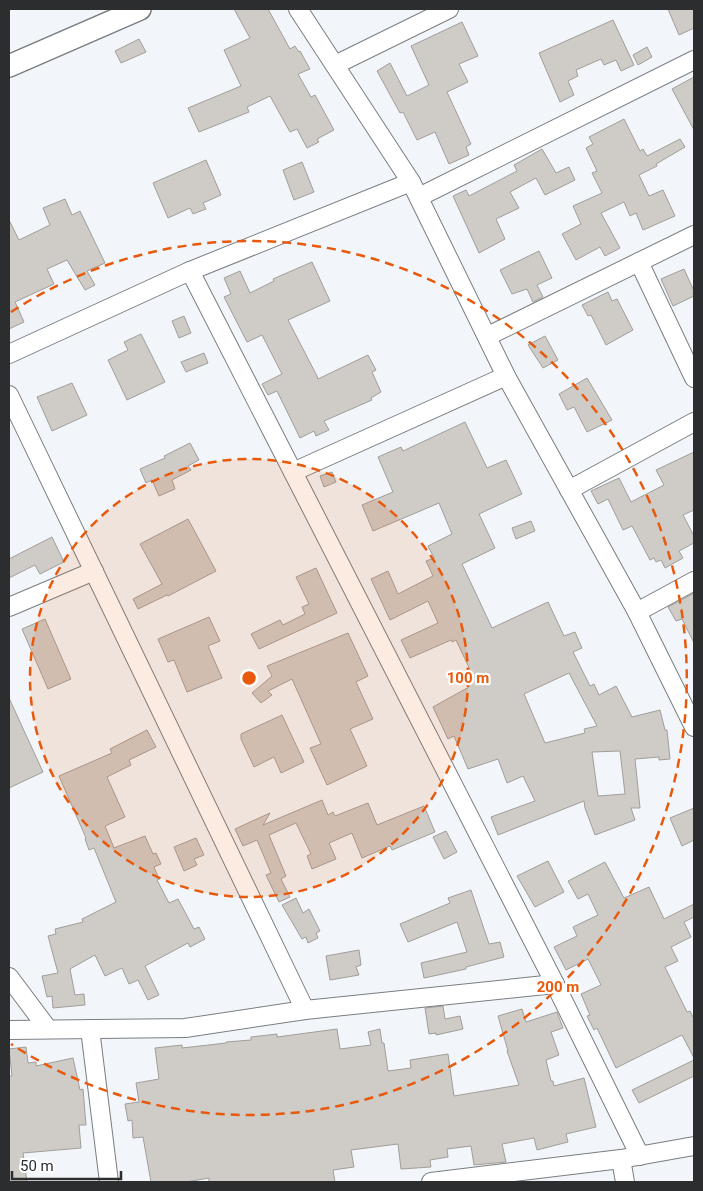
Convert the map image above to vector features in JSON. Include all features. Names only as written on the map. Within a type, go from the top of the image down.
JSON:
[{"type":"street","points":[[9,66],[140,9]]},
{"type":"street","points":[[298,9],[415,189],[506,376],[637,612],[694,727]]},
{"type":"street","points":[[335,65],[449,9]]},
{"type":"street","points":[[9,354],[190,271],[415,189],[694,60]]},
{"type":"street","points":[[488,336],[694,235]]},
{"type":"street","points":[[639,262],[694,378]]},
{"type":"street","points":[[190,271],[555,984],[640,1156]]},
{"type":"street","points":[[293,472],[506,376]]},
{"type":"street","points":[[9,395],[305,1010]]},
{"type":"street","points":[[569,490],[694,422]]},
{"type":"street","points":[[9,606],[94,571]]},
{"type":"street","points":[[637,612],[694,581]]},
{"type":"street","points":[[9,977],[48,1029]]},
{"type":"street","points":[[9,1030],[185,1028],[305,1010],[555,984]]},
{"type":"street","points":[[90,1029],[109,1182]]},
{"type":"street","points":[[431,1182],[621,1160],[694,1146]]},
{"type":"street","points":[[621,1160],[625,1182]]},
{"type":"building","points":[[234,9],[268,9],[290,49],[295,46],[300,51],[310,69],[298,74],[311,97],[315,95],[334,130],[317,139],[319,142],[307,148],[297,129],[290,132],[270,96],[247,107],[249,112],[199,132],[188,108],[241,86],[224,50],[250,38]]},
{"type":"building","points":[[668,9],[694,9],[694,28],[679,35]]},
{"type":"building","points":[[613,20],[634,65],[621,71],[616,60],[604,65],[601,59],[576,70],[578,76],[568,81],[574,95],[560,102],[539,53]]},
{"type":"building","points":[[462,22],[478,56],[459,64],[468,82],[447,92],[471,144],[466,147],[469,155],[449,164],[435,132],[417,140],[403,112],[400,113],[377,71],[390,63],[407,96],[429,85],[411,46]]},
{"type":"building","points":[[139,39],[146,52],[121,63],[115,51]]},
{"type":"building","points":[[647,47],[652,57],[638,65],[633,55]]},
{"type":"building","points":[[694,77],[694,130],[672,89]]},
{"type":"building","points":[[624,119],[640,151],[643,149],[647,156],[680,139],[685,147],[656,164],[657,166],[639,175],[649,196],[663,190],[675,216],[643,230],[636,213],[630,216],[624,202],[601,213],[620,248],[605,256],[600,247],[576,260],[562,234],[581,224],[573,206],[602,193],[592,173],[597,171],[586,148],[593,144],[589,137]]},
{"type":"building","points":[[542,149],[556,173],[569,167],[575,180],[545,195],[536,178],[510,192],[519,208],[496,219],[505,239],[479,253],[453,196],[466,190],[469,196],[517,171],[514,165]]},
{"type":"building","points":[[206,160],[221,195],[203,203],[206,209],[193,214],[190,208],[168,218],[153,183]]},
{"type":"building","points":[[302,162],[314,192],[294,200],[283,170]]},
{"type":"building","points":[[65,199],[72,215],[80,211],[105,263],[87,271],[95,285],[85,290],[67,260],[47,269],[54,284],[15,302],[24,322],[9,329],[9,220],[19,240],[50,225],[43,208]]},
{"type":"building","points":[[539,251],[552,278],[537,285],[543,297],[533,302],[527,289],[512,294],[500,270]]},
{"type":"building","points":[[312,262],[330,301],[288,320],[318,379],[368,355],[376,370],[372,372],[381,392],[371,398],[372,400],[324,421],[329,430],[316,436],[314,431],[300,438],[277,391],[268,395],[262,384],[282,374],[262,335],[247,342],[224,297],[231,294],[224,278],[240,271],[250,293],[274,281],[273,279]]},
{"type":"building","points":[[684,269],[694,291],[694,296],[673,306],[661,279]]},
{"type":"building","points":[[608,292],[612,301],[617,299],[633,330],[606,345],[591,315],[588,316],[582,305]]},
{"type":"building","points":[[184,316],[191,333],[179,338],[172,321]]},
{"type":"building","points":[[141,334],[165,382],[127,400],[108,360],[128,350],[124,342]]},
{"type":"building","points":[[545,336],[558,360],[543,368],[528,345]]},
{"type":"building","points":[[204,353],[208,363],[186,372],[181,362]]},
{"type":"building","points":[[587,378],[612,420],[587,432],[574,407],[567,410],[559,394]]},
{"type":"building","points":[[72,383],[87,415],[52,431],[37,397]]},
{"type":"building","points":[[465,422],[487,468],[506,460],[522,494],[479,514],[495,548],[462,564],[492,628],[548,602],[564,636],[575,632],[582,648],[573,652],[590,686],[594,684],[599,695],[616,686],[632,717],[660,710],[665,730],[667,730],[670,759],[659,760],[659,757],[635,759],[640,808],[631,808],[635,820],[595,835],[584,801],[498,835],[491,817],[535,801],[523,776],[507,783],[498,759],[468,769],[454,736],[448,739],[433,707],[469,687],[466,679],[473,676],[456,640],[452,642],[451,640],[410,658],[401,640],[438,623],[428,601],[390,620],[371,579],[388,571],[398,594],[433,576],[426,561],[434,558],[428,546],[452,534],[439,503],[373,531],[362,505],[393,492],[378,457],[401,447],[403,451]],"holes":[[[569,673],[597,726],[584,729],[585,733],[545,743],[524,694]],[[620,751],[625,794],[598,796],[592,752]]]},
{"type":"building","points":[[190,443],[199,460],[188,466],[191,470],[172,480],[175,489],[159,496],[152,480],[146,483],[140,469],[165,458],[164,456]]},
{"type":"building","points":[[694,452],[694,510],[683,515],[694,536],[694,543],[679,551],[683,558],[665,568],[661,560],[656,562],[654,558],[650,560],[632,526],[623,530],[608,499],[598,504],[591,491],[619,478],[631,502],[664,485],[656,470]]},
{"type":"building","points":[[332,472],[336,482],[324,487],[320,476]]},
{"type":"building","points":[[188,519],[216,571],[138,609],[133,599],[162,584],[140,544]]},
{"type":"building","points":[[531,521],[535,531],[516,539],[512,528]]},
{"type":"building","points":[[52,537],[64,562],[40,574],[35,565],[9,578],[9,559]]},
{"type":"building","points":[[316,568],[337,613],[259,649],[251,634],[280,620],[283,625],[305,614],[302,607],[309,604],[296,577]]},
{"type":"building","points":[[694,593],[694,643],[682,619],[676,621],[668,607]]},
{"type":"building","points":[[209,617],[220,641],[208,646],[222,678],[187,692],[174,660],[168,662],[158,639]]},
{"type":"building","points":[[45,619],[71,679],[48,689],[22,629]]},
{"type":"building","points":[[348,633],[368,676],[356,682],[373,719],[350,729],[367,766],[327,785],[310,748],[321,744],[292,679],[268,691],[272,695],[261,703],[252,693],[272,676],[267,666]]},
{"type":"building","points":[[9,698],[43,772],[9,788]]},
{"type":"building","points":[[282,715],[304,762],[281,773],[274,757],[254,767],[241,739],[241,734]]},
{"type":"building","points":[[147,730],[156,747],[129,760],[131,765],[107,777],[125,817],[105,826],[114,848],[145,836],[153,854],[156,853],[161,864],[154,867],[159,879],[157,880],[169,903],[178,899],[194,929],[199,927],[205,939],[190,947],[188,943],[145,966],[159,995],[148,1000],[138,980],[129,984],[122,968],[105,976],[95,955],[70,969],[75,995],[84,994],[85,1005],[53,1008],[52,996],[47,997],[42,976],[58,973],[48,936],[56,934],[55,929],[83,922],[82,919],[116,902],[94,848],[89,850],[86,838],[59,776],[112,753],[110,749]]},
{"type":"building","points":[[322,800],[328,815],[333,812],[335,816],[368,803],[377,825],[424,806],[435,832],[392,850],[390,846],[362,858],[352,833],[329,843],[336,859],[312,869],[307,856],[311,854],[296,823],[269,835],[286,876],[281,879],[290,897],[279,902],[266,875],[271,873],[257,840],[243,846],[235,829],[270,813],[263,825]]},
{"type":"building","points":[[694,808],[694,840],[682,846],[670,818]]},
{"type":"building","points":[[446,831],[457,852],[444,859],[433,837]]},
{"type":"building","points":[[196,838],[204,855],[194,859],[197,865],[184,871],[174,847]]},
{"type":"building","points":[[548,861],[564,892],[535,907],[517,876]]},
{"type":"building","points":[[605,862],[624,898],[649,887],[664,919],[694,904],[694,917],[684,922],[691,937],[671,947],[678,961],[665,967],[687,1012],[690,1011],[694,1019],[694,1058],[682,1035],[616,1068],[597,1028],[594,1030],[587,1016],[590,1015],[581,994],[601,985],[588,959],[566,970],[554,947],[577,936],[573,927],[598,915],[588,894],[578,899],[568,881]]},
{"type":"building","points":[[471,890],[489,944],[500,942],[504,957],[466,967],[466,969],[424,978],[421,963],[467,952],[457,922],[408,942],[400,924],[450,903],[448,898]]},
{"type":"building","points":[[296,898],[303,913],[309,909],[320,931],[316,933],[318,938],[308,943],[306,937],[302,939],[282,905]]},
{"type":"building","points":[[359,950],[361,965],[356,967],[359,975],[330,980],[326,956]]},
{"type":"building","points":[[443,1006],[445,1019],[460,1016],[463,1029],[436,1035],[436,1033],[429,1034],[425,1008]]},
{"type":"building","points":[[522,1009],[526,1022],[557,1012],[563,1028],[551,1032],[559,1055],[546,1060],[554,1086],[584,1078],[596,1127],[566,1134],[568,1142],[537,1150],[534,1138],[502,1144],[506,1162],[474,1165],[471,1146],[447,1149],[448,1157],[430,1160],[431,1167],[401,1169],[398,1144],[351,1150],[354,1167],[333,1170],[335,1182],[209,1182],[209,1178],[186,1182],[151,1182],[143,1137],[133,1138],[132,1120],[128,1121],[125,1104],[139,1102],[136,1083],[159,1079],[155,1048],[182,1045],[182,1048],[251,1040],[251,1037],[277,1034],[277,1037],[337,1029],[340,1049],[371,1045],[368,1032],[380,1029],[388,1071],[411,1068],[410,1060],[448,1054],[454,1096],[519,1085],[507,1051],[498,1016]]},
{"type":"building","points":[[26,1047],[28,1063],[36,1062],[36,1066],[73,1058],[80,1090],[83,1089],[86,1125],[79,1125],[81,1148],[23,1153],[27,1182],[9,1182],[9,1076],[12,1076],[9,1049]]},
{"type":"building","points":[[694,1060],[694,1076],[639,1103],[632,1090]]}]
